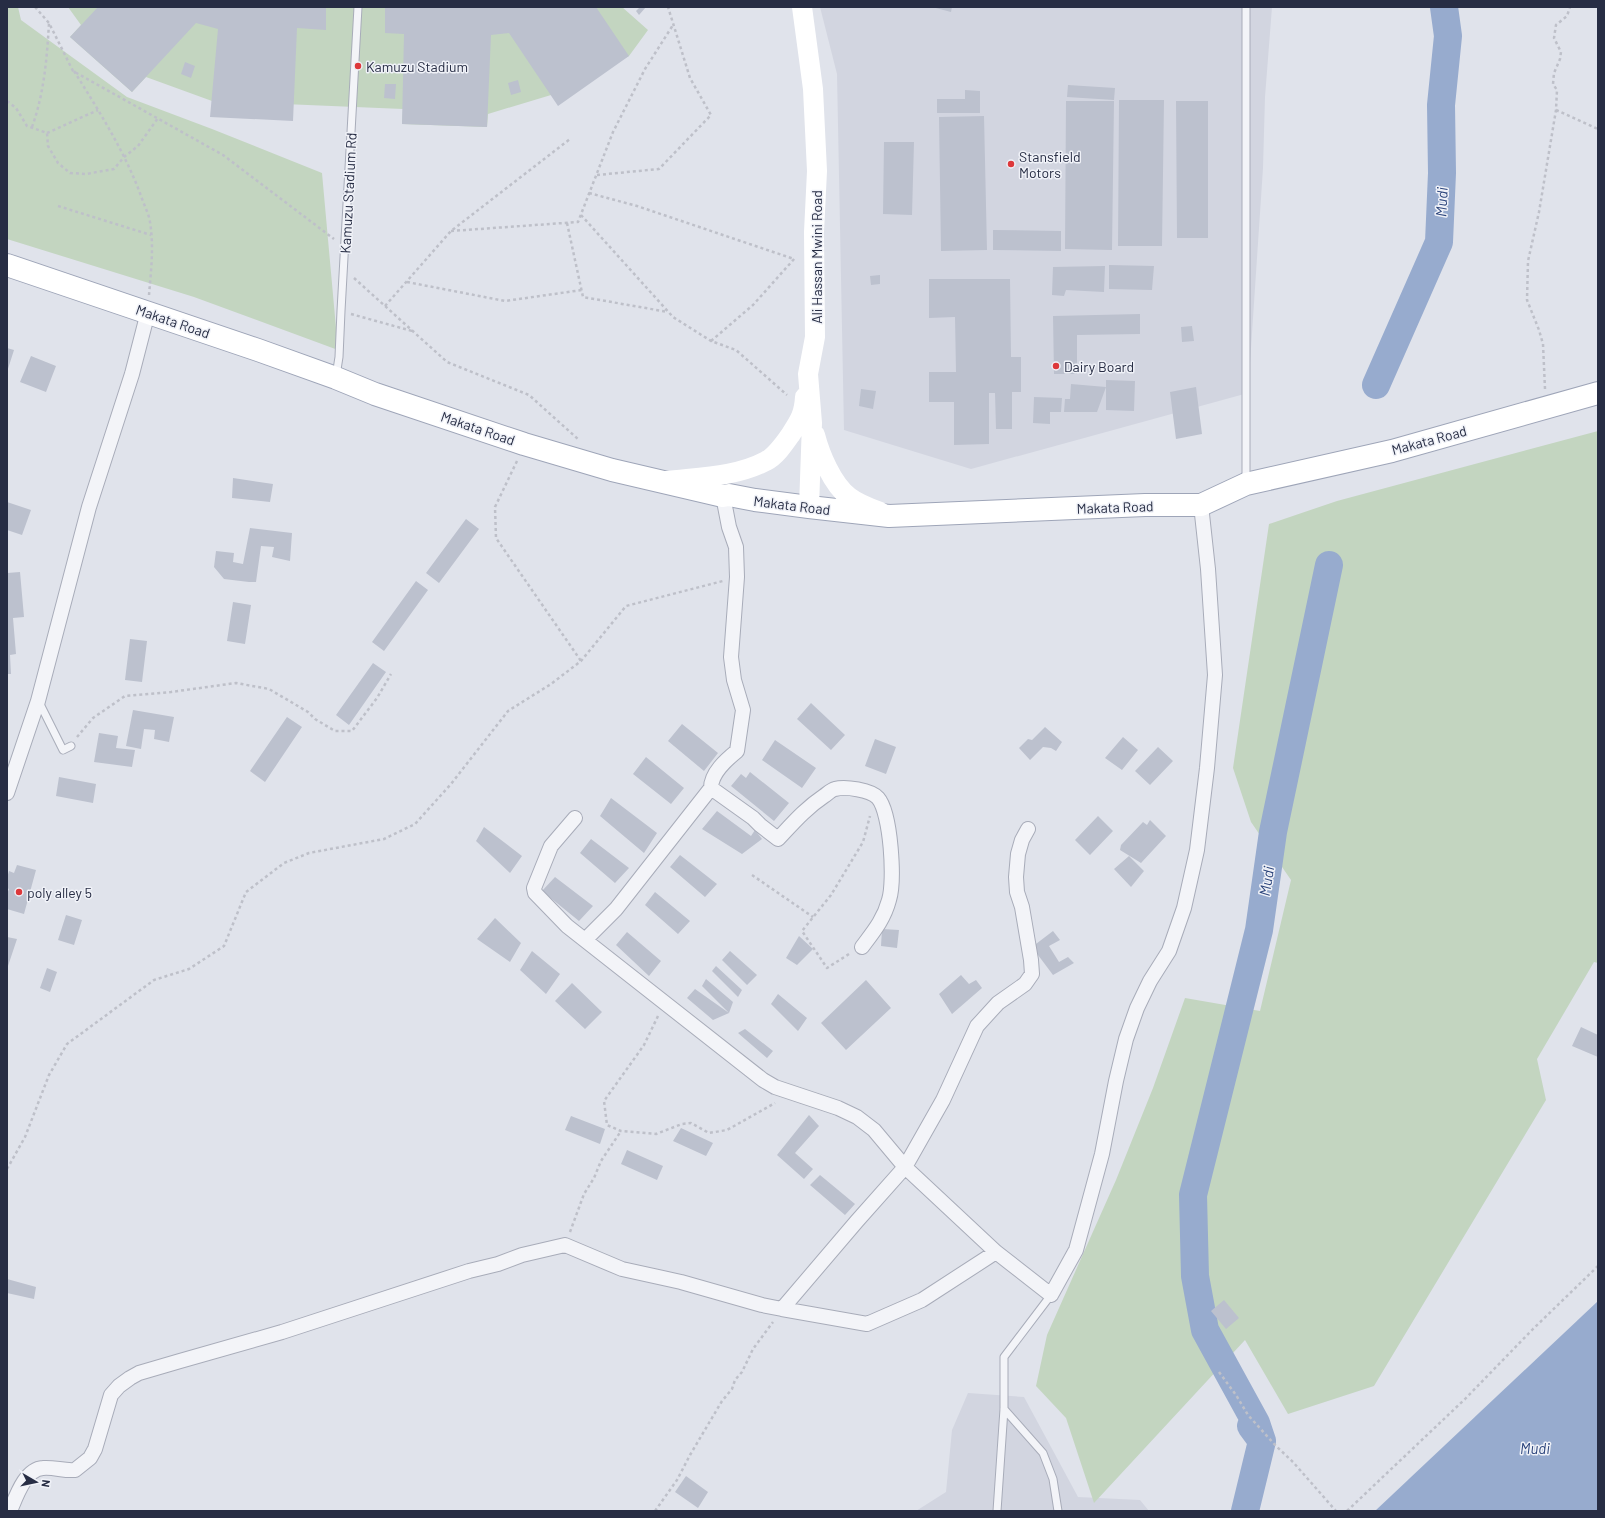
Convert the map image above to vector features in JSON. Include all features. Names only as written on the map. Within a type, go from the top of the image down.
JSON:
[{"type":"main road","name":"Ali Hassan Mwini Road","points":[[802,7],[813,89],[817,171],[814,232],[816,338],[808,374],[808,507]]},
{"type":"main road","name":"Makata Road","points":[[7,265],[148,312],[336,378],[375,394],[524,444],[612,470],[723,496],[729,495],[808,507],[890,516],[1145,505],[1200,505],[1246,484],[1392,451],[1598,393]]},
{"type":"main road","points":[[664,482],[741,472],[766,461],[785,443],[802,418],[808,417],[819,448],[828,467],[833,477],[847,496],[861,505],[890,516]]},
{"type":"street","points":[[7,793],[38,702],[89,507],[132,374],[148,312]]},
{"type":"street","points":[[585,940],[616,909],[711,788],[711,781],[726,760],[737,751],[743,710],[734,680],[731,657],[737,577],[736,547],[729,527],[723,496]]},
{"type":"street","points":[[575,818],[551,846],[534,888],[535,893],[567,926],[763,1080],[775,1087],[838,1108],[857,1117],[874,1130],[904,1167],[996,1252],[1051,1295],[1076,1250],[1102,1154],[1116,1081],[1126,1039],[1137,1008],[1150,981],[1169,951],[1184,908],[1197,850],[1207,768],[1214,675],[1208,569],[1200,505]]},
{"type":"street","points":[[711,788],[754,818],[760,825],[778,839],[808,807],[835,789],[865,791],[877,798],[885,815],[888,829],[891,858],[890,899],[880,925],[862,947]]},
{"type":"street","points":[[782,1309],[904,1167],[943,1100],[977,1026],[998,1003],[1025,984],[1032,974],[1022,907],[1017,892],[1016,877],[1018,854],[1022,840],[1028,829]]},
{"type":"street","points":[[10,1511],[23,1483],[32,1472],[42,1468],[75,1470],[90,1458],[95,1449],[111,1395],[119,1386],[139,1373],[282,1332],[475,1269],[498,1264],[522,1255],[565,1245],[622,1269],[681,1282],[782,1309],[867,1324],[922,1300],[996,1252]]},
{"type":"lane","name":"Kamuzu Stadium Rd","points":[[336,378],[339,357],[358,7]]},
{"type":"lane","points":[[1246,7],[1246,484]]},
{"type":"lane","points":[[38,702],[63,750],[70,746]]},
{"type":"lane","points":[[996,1511],[1004,1409],[1004,1357],[1051,1295]]},
{"type":"lane","points":[[1004,1409],[1043,1453],[1053,1479],[1058,1511]]},
{"type":"path","points":[[36,7],[49,23],[73,71],[98,110],[133,174],[150,221],[152,268],[148,312]]},
{"type":"path","points":[[597,175],[660,169],[711,115],[690,78],[668,7]]},
{"type":"path","points":[[1546,408],[1543,344],[1527,300],[1528,261],[1539,212],[1556,110],[1557,90],[1553,84],[1554,73],[1560,59],[1561,52],[1554,38],[1556,25],[1567,16],[1570,7]]},
{"type":"path","points":[[32,127],[38,112],[49,23]]},
{"type":"path","points":[[451,231],[578,222],[613,132],[645,69],[673,25]]},
{"type":"path","points":[[73,71],[223,155],[345,247]]},
{"type":"path","points":[[7,101],[16,108],[27,126],[47,133],[98,110]]},
{"type":"path","points":[[1556,110],[1598,129]]},
{"type":"path","points":[[47,133],[48,146],[58,163],[70,173],[86,174],[114,169],[124,157],[138,146],[158,118]]},
{"type":"path","points":[[385,306],[451,231],[570,139]]},
{"type":"path","points":[[589,193],[637,206],[794,259]]},
{"type":"path","points":[[58,206],[151,235]]},
{"type":"path","points":[[581,214],[673,317],[711,341],[736,350],[808,417]]},
{"type":"path","points":[[567,223],[583,297],[668,312]]},
{"type":"path","points":[[711,341],[753,305],[798,254]]},
{"type":"path","points":[[343,268],[447,362],[529,395],[582,443]]},
{"type":"path","points":[[407,282],[505,301],[582,290]]},
{"type":"path","points":[[341,312],[412,331]]},
{"type":"path","points":[[524,444],[495,507],[496,538],[581,661]]},
{"type":"path","points":[[7,1169],[25,1137],[49,1075],[67,1044],[154,980],[189,970],[224,946],[246,892],[284,863],[309,853],[384,839],[415,824],[451,784],[508,711],[551,684],[581,661],[626,606],[737,577]]},
{"type":"path","points":[[70,746],[93,718],[124,696],[171,692],[236,683],[269,689],[308,712],[315,719],[335,731],[352,731],[377,698],[391,674]]},
{"type":"path","points":[[862,947],[827,968],[802,931],[831,895],[863,842],[877,798]]},
{"type":"path","points":[[752,875],[813,917]]},
{"type":"path","points":[[664,1003],[644,1045],[604,1101],[607,1125],[621,1131],[656,1134],[682,1124],[692,1124],[709,1133],[727,1130],[793,1093]]},
{"type":"path","points":[[565,1245],[584,1194],[594,1178],[601,1161],[621,1131]]},
{"type":"path","points":[[1347,1511],[1465,1399],[1533,1329],[1598,1266]]},
{"type":"path","points":[[655,1511],[677,1480],[722,1401],[732,1389],[735,1380],[742,1372],[753,1349],[782,1309]]},
{"type":"path","points":[[1219,1372],[1236,1395],[1248,1415],[1293,1462],[1336,1511]]},
{"type":"shaded area","points":[[820,7],[1272,7],[1265,97],[1263,168],[1248,393],[971,469],[844,430],[837,74]]},
{"type":"shaded area","points":[[968,1393],[1024,1397],[1078,1497],[1140,1500],[1149,1511],[916,1511],[946,1492],[952,1430]]},
{"type":"green space","points":[[7,7],[18,7],[21,20],[127,97],[322,173],[338,350],[194,297],[7,239]]},
{"type":"green space","name":"Kamuzu Stadium","points":[[68,7],[622,7],[648,30],[629,56],[551,95],[488,114],[487,127],[402,124],[403,109],[212,101],[146,77],[132,92],[70,37],[81,25]]},
{"type":"green space","points":[[1598,431],[1598,963],[1594,962],[1537,1059],[1546,1100],[1374,1386],[1288,1414],[1245,1340],[1094,1503],[1066,1418],[1036,1386],[1047,1335],[1116,1180],[1153,1088],[1185,998],[1260,1011],[1291,880],[1251,822],[1233,768],[1269,524],[1337,501]]},
{"type":"water","name":"Mudi","points":[[1598,1301],[1598,1511],[1375,1511]]},
{"type":"building","points":[[98,7],[326,7],[326,30],[297,28],[293,121],[210,117],[218,29],[196,23],[132,92],[70,37]]},
{"type":"building","points":[[385,7],[596,7],[629,56],[558,106],[509,33],[491,35],[487,127],[402,124],[404,34],[385,33]]},
{"type":"building","points":[[640,7],[646,7],[639,15],[636,11]]},
{"type":"building","points":[[932,7],[952,7],[951,12]]},
{"type":"building","points":[[185,62],[195,66],[191,78],[181,74]]},
{"type":"building","points":[[518,80],[521,92],[511,95],[508,83]]},
{"type":"building","points":[[385,84],[396,84],[395,99],[384,98]]},
{"type":"building","points":[[1068,85],[1115,88],[1114,100],[1067,97]]},
{"type":"building","points":[[965,90],[980,91],[980,113],[937,113],[937,99],[965,99]]},
{"type":"building","points":[[1119,100],[1164,100],[1162,246],[1118,246]]},
{"type":"building","points":[[1066,101],[1114,101],[1112,250],[1065,249]]},
{"type":"building","points":[[1176,101],[1208,101],[1208,238],[1177,238]]},
{"type":"building","points":[[984,116],[987,250],[941,251],[939,117]]},
{"type":"building","points":[[884,142],[914,142],[912,215],[883,214]]},
{"type":"building","points":[[993,230],[1061,231],[1061,251],[993,250]]},
{"type":"building","points":[[1109,265],[1154,266],[1152,290],[1109,289]]},
{"type":"building","points":[[1105,266],[1104,292],[1066,290],[1064,296],[1052,295],[1053,267]]},
{"type":"building","points":[[880,275],[880,284],[871,285],[870,276]]},
{"type":"building","points":[[929,279],[1010,279],[1011,357],[1021,357],[1021,392],[1012,392],[1012,429],[996,429],[995,393],[989,393],[989,444],[954,445],[954,402],[929,402],[929,372],[956,372],[955,317],[929,318]]},
{"type":"building","points":[[1140,314],[1140,334],[1077,335],[1077,374],[1054,374],[1053,316]]},
{"type":"building","points":[[1192,326],[1194,341],[1182,342],[1181,327]]},
{"type":"building","points":[[7,348],[14,350],[7,372]]},
{"type":"building","points":[[31,356],[56,366],[46,392],[20,382]]},
{"type":"building","points":[[1106,380],[1135,381],[1134,411],[1106,410]]},
{"type":"building","points":[[1071,384],[1106,387],[1097,412],[1064,412],[1065,399],[1070,399]]},
{"type":"building","points":[[1196,387],[1202,434],[1176,439],[1170,392]]},
{"type":"building","points":[[861,389],[876,391],[873,409],[859,406]]},
{"type":"building","points":[[1034,397],[1062,398],[1061,412],[1050,412],[1050,424],[1033,423]]},
{"type":"building","points":[[233,478],[273,484],[270,502],[232,498]]},
{"type":"building","points":[[7,502],[31,510],[22,535],[7,530]]},
{"type":"building","points":[[466,519],[479,529],[439,583],[426,573]]},
{"type":"building","points":[[250,528],[292,533],[290,561],[272,557],[274,547],[261,546],[256,582],[224,579],[214,567],[216,551],[234,553],[233,562],[243,564]]},
{"type":"building","points":[[20,572],[24,617],[13,618],[16,654],[10,655],[11,674],[7,674],[7,573]]},
{"type":"building","points":[[416,581],[428,590],[384,651],[372,642]]},
{"type":"building","points":[[233,602],[251,605],[245,644],[227,641]]},
{"type":"building","points":[[130,639],[147,641],[142,682],[125,680]]},
{"type":"building","points":[[373,663],[386,672],[349,725],[336,715]]},
{"type":"building","points":[[811,703],[845,735],[831,750],[797,719]]},
{"type":"building","points":[[133,710],[174,717],[169,742],[154,739],[155,730],[144,729],[141,749],[126,746]]},
{"type":"building","points":[[287,717],[302,727],[265,782],[250,771]]},
{"type":"building","points":[[682,724],[718,753],[704,771],[668,741]]},
{"type":"building","points":[[1045,727],[1062,742],[1056,751],[1051,748],[1043,747],[1030,760],[1019,748],[1028,739],[1032,740]]},
{"type":"building","points":[[99,733],[118,736],[116,748],[135,750],[132,767],[94,762]]},
{"type":"building","points":[[1123,737],[1138,750],[1122,770],[1105,758]]},
{"type":"building","points":[[875,739],[896,747],[886,774],[865,766]]},
{"type":"building","points":[[775,740],[816,768],[802,788],[762,760]]},
{"type":"building","points":[[1158,747],[1173,761],[1150,785],[1135,771]]},
{"type":"building","points":[[646,757],[684,788],[671,804],[633,774]]},
{"type":"building","points":[[750,772],[789,803],[774,821],[731,786],[741,774],[746,778]]},
{"type":"building","points":[[59,777],[96,784],[93,803],[56,796]]},
{"type":"building","points":[[611,798],[657,833],[644,853],[600,816]]},
{"type":"building","points":[[717,811],[751,836],[755,830],[762,839],[742,854],[702,829]]},
{"type":"building","points":[[1098,816],[1113,831],[1090,855],[1075,840]]},
{"type":"building","points":[[1150,820],[1166,836],[1141,863],[1120,850],[1121,845],[1143,822],[1147,825]]},
{"type":"building","points":[[484,827],[522,856],[510,873],[476,841]]},
{"type":"building","points":[[591,839],[629,868],[615,883],[580,853]]},
{"type":"building","points":[[680,855],[717,884],[705,897],[670,867]]},
{"type":"building","points":[[1129,856],[1144,871],[1131,887],[1114,869]]},
{"type":"building","name":"poly alley 5","points":[[17,865],[36,870],[24,914],[7,909],[7,894],[9,889],[7,888],[7,878],[9,871],[14,873]]},
{"type":"building","points":[[555,877],[593,906],[579,921],[542,891]]},
{"type":"building","points":[[655,892],[690,921],[678,934],[645,905]]},
{"type":"building","points":[[66,915],[82,920],[74,945],[58,940]]},
{"type":"building","points":[[495,918],[521,943],[510,962],[477,939]]},
{"type":"building","points":[[882,929],[899,930],[897,948],[881,946]]},
{"type":"building","points":[[1053,931],[1060,940],[1049,946],[1059,962],[1068,957],[1074,963],[1053,975],[1032,947]]},
{"type":"building","points":[[627,932],[661,961],[649,976],[616,945]]},
{"type":"building","points":[[799,936],[813,949],[797,965],[786,958]]},
{"type":"building","points":[[7,937],[17,939],[7,969]]},
{"type":"building","points":[[532,951],[560,974],[546,994],[520,970]]},
{"type":"building","points":[[730,951],[757,975],[747,985],[722,960]]},
{"type":"building","points":[[716,966],[742,990],[738,997],[712,971]]},
{"type":"building","points":[[47,968],[57,972],[50,992],[40,988]]},
{"type":"building","points":[[961,975],[969,984],[976,980],[982,988],[952,1014],[939,994]]},
{"type":"building","points":[[706,979],[733,1002],[729,1013],[702,986]]},
{"type":"building","points":[[866,980],[891,1008],[846,1050],[821,1023]]},
{"type":"building","points":[[572,983],[602,1012],[585,1029],[555,1001]]},
{"type":"building","points":[[695,989],[729,1013],[713,1020],[687,998]]},
{"type":"building","points":[[778,994],[807,1018],[798,1031],[771,1004]]},
{"type":"building","points":[[1581,1027],[1598,1035],[1598,1057],[1572,1046]]},
{"type":"building","points":[[745,1029],[773,1051],[767,1058],[738,1033]]},
{"type":"building","points":[[809,1115],[819,1126],[795,1153],[813,1169],[804,1179],[777,1155]]},
{"type":"building","points":[[571,1116],[605,1129],[600,1144],[565,1130]]},
{"type":"building","points":[[681,1128],[713,1143],[706,1156],[673,1141]]},
{"type":"building","points":[[627,1150],[663,1166],[657,1180],[621,1164]]},
{"type":"building","points":[[820,1175],[855,1204],[845,1215],[810,1185]]},
{"type":"building","points":[[7,1279],[36,1287],[34,1299],[7,1293]]},
{"type":"building","points":[[1224,1300],[1239,1318],[1226,1329],[1211,1311]]},
{"type":"building","points":[[686,1476],[708,1492],[698,1508],[675,1492]]},
{"type":"waterway","name":"Mudi","points":[[1376,385],[1439,242],[1442,173],[1441,105],[1448,36],[1444,7]]},
{"type":"waterway","name":"Mudi","points":[[1262,1441],[1256,1423],[1205,1330],[1195,1276],[1193,1195],[1259,930],[1273,832],[1329,565]]},
{"type":"waterway","points":[[1245,1511],[1262,1441],[1251,1426]]},
{"type":"place","name":"Kamuzu Stadium","points":[[358,66]]},
{"type":"place","name":"Stansfield Motors","points":[[1011,164]]},
{"type":"place","name":"Dairy Board","points":[[1056,366]]},
{"type":"place","name":"poly alley 5","points":[[19,892]]}]
